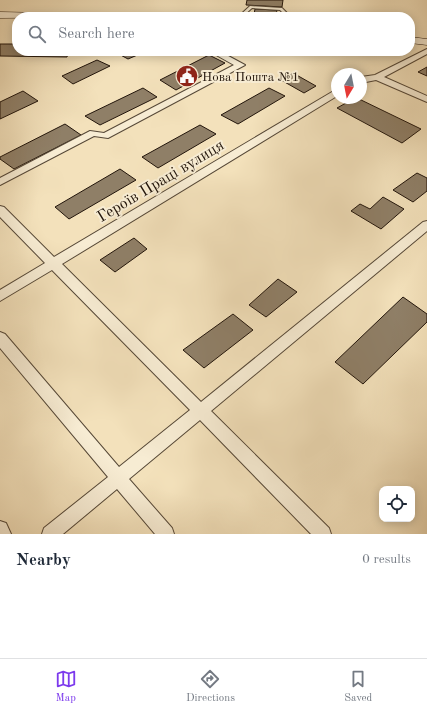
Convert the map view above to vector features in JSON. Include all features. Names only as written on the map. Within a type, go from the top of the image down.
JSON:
[{"type":"main road","points":[[0,15],[12,15]]},
{"type":"main road","points":[[415,41],[427,42]]},
{"type":"street","points":[[367,79],[377,77],[427,51]]},
{"type":"street","points":[[0,182],[93,134],[105,136],[241,65],[223,56]]},
{"type":"street","points":[[377,77],[427,99]]},
{"type":"street","name":"Героїв Праці вулиця","points":[[0,296],[331,96]]},
{"type":"street","points":[[0,210],[323,534]]},
{"type":"street","points":[[50,534],[427,225]]},
{"type":"street","points":[[0,338],[166,534]]},
{"type":"street","points":[[0,529],[3,534]]},
{"type":"lane","points":[[246,12],[251,7],[281,9],[284,12]]},
{"type":"building","points":[[247,0],[283,0],[282,7],[246,5]]},
{"type":"building","points":[[255,9],[277,10],[277,12],[254,12]]},
{"type":"building","points":[[0,44],[12,44],[12,56],[67,56],[67,57],[0,56]]},
{"type":"building","points":[[122,56],[135,56],[128,59]]},
{"type":"building","points":[[207,56],[211,56],[225,63],[176,90],[160,80]]},
{"type":"building","points":[[97,60],[110,66],[73,84],[62,76]]},
{"type":"building","points":[[427,67],[427,76],[418,72]]},
{"type":"building","points":[[293,73],[316,86],[304,93],[281,80]]},
{"type":"building","points":[[143,88],[157,97],[100,125],[85,116]]},
{"type":"building","points":[[269,88],[285,96],[238,124],[221,115]]},
{"type":"building","points":[[23,91],[38,101],[0,119],[0,102]]},
{"type":"building","points":[[367,103],[421,129],[402,143],[337,108],[344,104]]},
{"type":"building","points":[[65,124],[81,135],[14,169],[0,159],[0,157]]},
{"type":"building","points":[[200,125],[216,134],[158,168],[142,157]]},
{"type":"building","points":[[120,169],[136,180],[69,219],[55,207]]},
{"type":"building","points":[[417,173],[427,178],[427,191],[413,202],[393,190]]},
{"type":"building","points":[[383,197],[404,209],[381,229],[351,211],[360,204],[370,209]]},
{"type":"building","points":[[134,238],[147,249],[115,272],[100,260]]},
{"type":"building","points":[[278,279],[297,292],[266,317],[249,305]]},
{"type":"building","points":[[403,297],[427,314],[427,322],[363,384],[335,362]]},
{"type":"building","points":[[233,314],[253,330],[204,368],[183,350]]},
{"type":"place","name":"Нова Пошта №1","points":[[187,76]]}]
